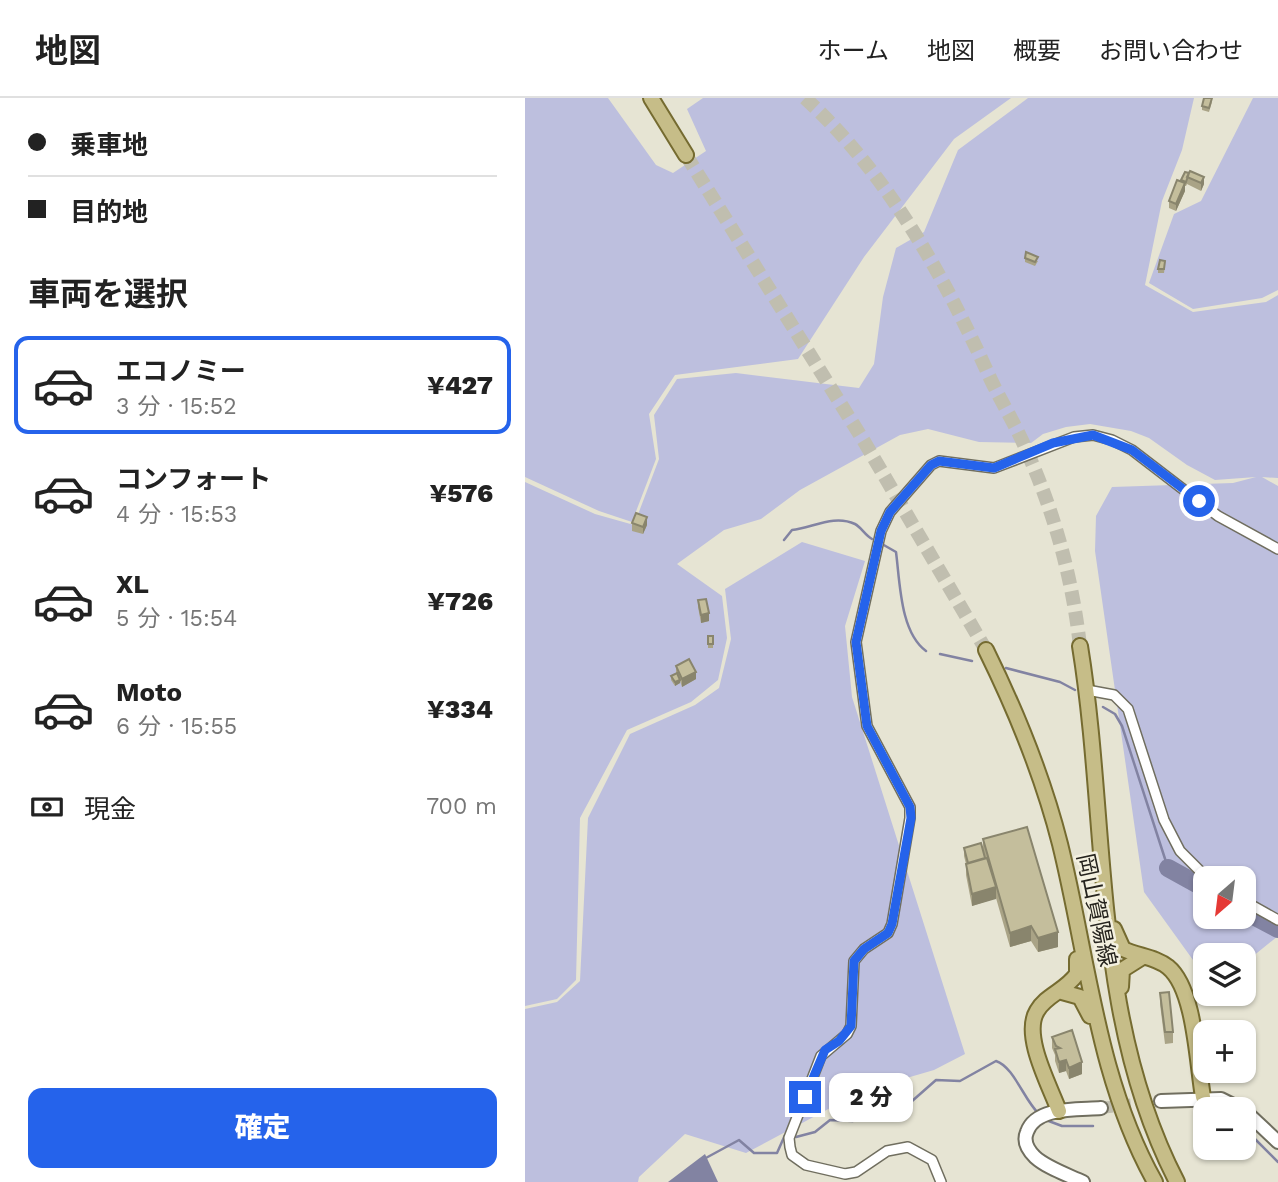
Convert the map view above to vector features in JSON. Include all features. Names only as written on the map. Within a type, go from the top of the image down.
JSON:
[{"type":"main road","points":[[651,98],[686,155]]},
{"type":"main road","name":"岡山賀陽線","points":[[1080,646],[1087,690],[1115,989],[1137,1081],[1160,1150],[1177,1182]]},
{"type":"main road","name":"岡山賀陽線","points":[[986,650],[1016,713],[1043,784],[1110,1067],[1125,1120],[1155,1182]]},
{"type":"main road","points":[[1047,1115],[1032,1037],[1037,1011],[1049,998],[1062,992],[1077,974],[1078,964],[1063,888],[1065,868]]},
{"type":"main road","points":[[1103,880],[1119,944],[1141,958],[1161,962],[1180,983],[1187,1000],[1203,1097]]},
{"type":"main road","points":[[1137,1081],[1120,985],[1122,970],[1141,958]]},
{"type":"main road","points":[[1062,992],[1073,993],[1084,1002],[1094,1035],[1110,1067]]},
{"type":"street","points":[[941,1182],[932,1160],[918,1150],[897,1147],[856,1172],[845,1174],[800,1162],[792,1155],[789,1139],[825,1050],[839,1041],[851,1026],[854,961],[864,949],[888,933],[892,924],[911,818],[907,797],[867,726],[855,652],[876,548],[890,512],[931,465],[939,461],[994,468],[1053,443],[1093,435],[1132,450],[1218,516],[1278,549]]},
{"type":"street","points":[[1087,690],[1114,695],[1128,709],[1164,821],[1180,851],[1195,866]]},
{"type":"street","points":[[1257,908],[1278,920]]},
{"type":"street","points":[[1161,1101],[1193,1098]]},
{"type":"street","points":[[1083,1182],[1040,1161],[1030,1152],[1025,1136],[1047,1115],[1101,1108]]},
{"type":"street","points":[[1256,1121],[1278,1142]]},
{"type":"shaded area","points":[[525,98],[608,98],[656,165],[673,173],[706,151],[687,109],[703,98],[1011,98],[954,139],[864,257],[798,359],[675,375],[649,414],[656,459],[632,522],[599,511],[525,477]]},
{"type":"shaded area","points":[[1028,98],[1194,98],[1182,150],[1162,201],[1145,285],[1193,312],[1266,302],[1278,295],[1278,478],[1262,477],[1278,486],[1278,936],[1256,954],[1256,943],[1193,943],[1193,960],[1144,892],[1095,551],[1096,516],[1112,487],[1233,483],[1256,477],[1215,480],[1187,465],[1149,438],[1131,431],[1090,424],[1043,434],[1031,443],[979,442],[928,429],[900,435],[800,490],[761,519],[724,530],[677,564],[722,596],[727,638],[718,680],[691,702],[627,730],[580,818],[576,980],[557,999],[525,1006],[525,482],[595,514],[634,525],[659,459],[654,415],[677,379],[736,373],[859,388],[874,364],[883,297],[896,248],[924,232],[958,150]]},
{"type":"shaded area","points":[[1253,98],[1278,98],[1278,290],[1262,298],[1193,309],[1149,283],[1174,214],[1201,201]]},
{"type":"shaded area","points":[[802,542],[865,561],[845,626],[852,697],[965,1054],[934,1070],[862,1091],[746,1153],[685,1134],[639,1177],[638,1182],[525,1182],[525,1009],[557,1002],[580,981],[588,818],[630,734],[695,705],[719,688],[731,639],[725,589]]},
{"type":"shaded area","points":[[705,1154],[718,1182],[668,1182]]},
{"type":"building","points":[[1204,98],[1212,98],[1209,108],[1202,106]]},
{"type":"building","points":[[1190,171],[1204,177],[1201,183],[1187,177]]},
{"type":"building","points":[[1185,172],[1189,173],[1186,182],[1181,180]]},
{"type":"building","points":[[1177,180],[1185,183],[1176,204],[1169,201]]},
{"type":"building","points":[[1026,252],[1038,257],[1035,262],[1025,258]]},
{"type":"building","points":[[1160,260],[1165,261],[1164,269],[1158,269]]},
{"type":"building","points":[[636,513],[647,517],[643,527],[632,523]]},
{"type":"building","points":[[706,599],[709,613],[701,615],[698,600]]},
{"type":"building","points":[[708,636],[713,636],[713,644],[708,644]]},
{"type":"building","points":[[689,659],[696,672],[682,679],[676,666]]},
{"type":"building","points":[[677,673],[680,680],[675,682],[671,676]]},
{"type":"building","points":[[1027,827],[1058,932],[1038,938],[1031,926],[1010,933],[983,839]]},
{"type":"building","points":[[981,843],[985,858],[968,863],[964,848]]},
{"type":"building","points":[[987,858],[996,887],[972,894],[966,864]]},
{"type":"building","points":[[1169,992],[1173,1032],[1165,1032],[1160,993]]},
{"type":"building","points":[[1072,1030],[1082,1062],[1069,1068],[1066,1060],[1059,1062],[1055,1049],[1060,1048],[1052,1037]]},
{"type":"waterway","points":[[784,540],[792,530],[839,520],[855,524],[872,539]]},
{"type":"waterway","points":[[882,544],[896,552],[906,619],[917,643],[926,651]]},
{"type":"waterway","points":[[940,654],[972,661]]},
{"type":"waterway","points":[[1006,668],[1060,682],[1075,690]]},
{"type":"waterway","points":[[1103,707],[1115,714],[1122,726],[1168,868]]},
{"type":"waterway","points":[[1168,868],[1193,882]]},
{"type":"waterway","points":[[1257,918],[1278,929]]},
{"type":"waterway","points":[[796,1137],[815,1132],[830,1120],[853,1121],[866,1107],[893,1098],[911,1102],[936,1080],[960,1081],[996,1061],[1014,1077],[1039,1114]]},
{"type":"waterway","points":[[1046,1120],[1062,1126],[1093,1126]]},
{"type":"waterway","points":[[704,1159],[739,1140],[754,1153],[777,1153],[785,1135]]},
{"type":"waterway","points":[[1256,1140],[1278,1162]]},
{"type":"tunnel","points":[[805,98],[835,128],[889,194],[934,266],[954,304],[1021,438],[1045,495],[1067,569],[1080,646]]},
{"type":"tunnel","points":[[686,155],[865,443],[986,650]]},
{"type":"tunnel","points":[[1101,1108],[1161,1101]]},
{"type":"route","points":[[805,1097],[821,1056],[847,1034],[851,1026],[854,961],[864,949],[888,933],[892,924],[911,818],[907,797],[867,726],[855,652],[876,548],[890,512],[931,465],[939,461],[994,468],[1053,443],[1093,435],[1112,440],[1132,450],[1199,501]]}]
